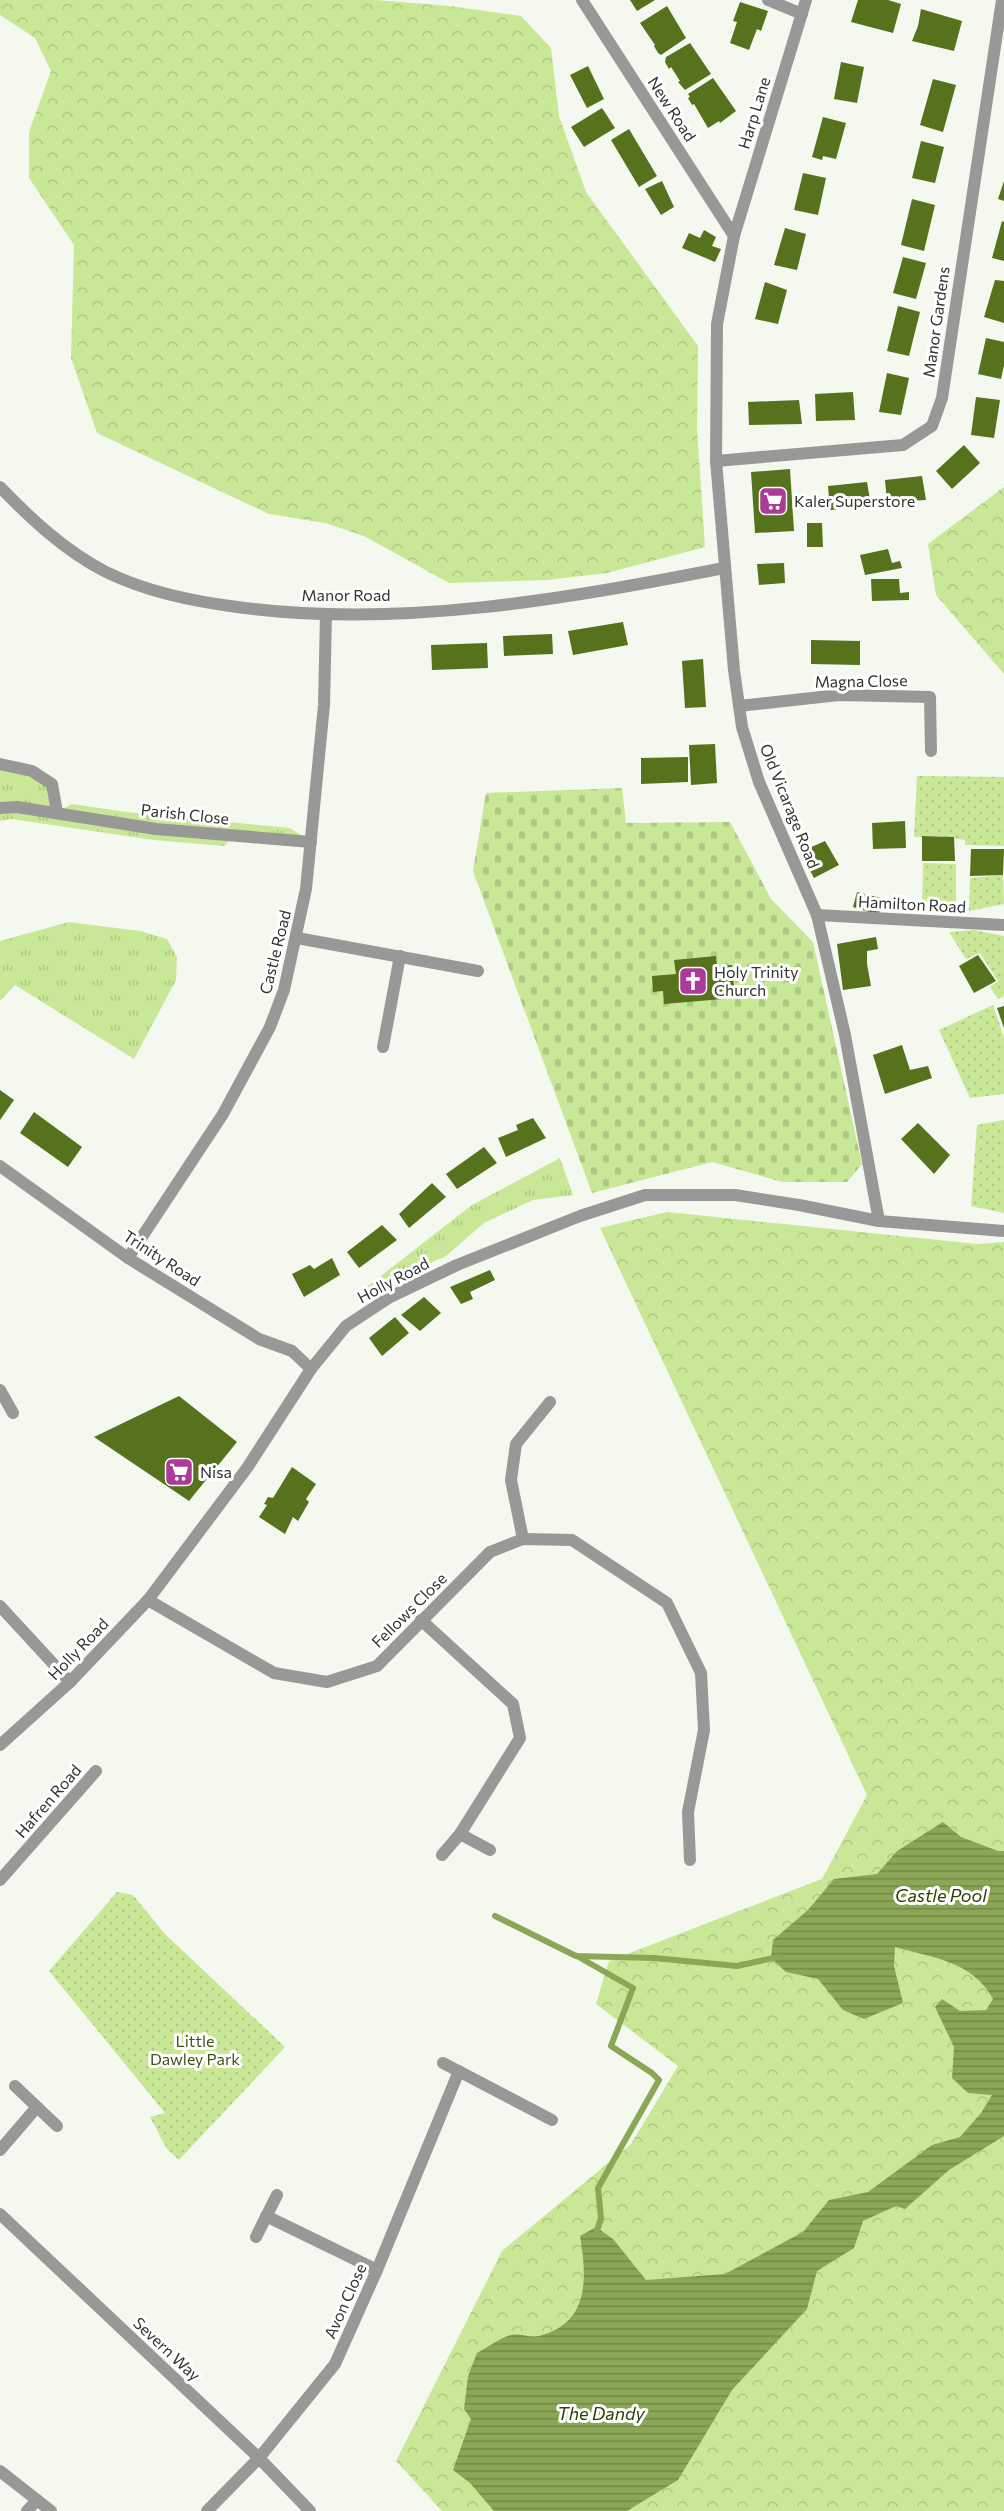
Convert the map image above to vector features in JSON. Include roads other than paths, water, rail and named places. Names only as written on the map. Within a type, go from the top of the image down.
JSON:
[{"type":"street","name":"New Road","points":[[582,0],[734,236]]},
{"type":"street","points":[[768,0],[802,14]]},
{"type":"street","name":"Harp Lane","points":[[734,236],[806,0]]},
{"type":"street","name":"Manor Gardens","points":[[716,462],[903,445],[932,426],[942,399],[1002,0]]},
{"type":"street","name":"Old Vicarage Road","points":[[734,236],[717,324],[716,462],[724,568],[742,727],[759,782],[817,915],[845,1035],[879,1221]]},
{"type":"street","name":"Manor Road","points":[[0,487],[29,517],[79,556],[107,572],[162,593],[196,602],[265,611],[326,614],[430,611],[516,603],[601,592],[724,568]]},
{"type":"street","name":"Castle Road","points":[[128,1258],[223,1114],[270,1027],[284,990],[306,889],[324,705],[326,614]]},
{"type":"street","name":"Magna Close","points":[[739,705],[839,695],[930,697],[931,752]]},
{"type":"street","points":[[0,764],[32,771],[52,784],[57,812]]},
{"type":"street","name":"Parish Close","points":[[0,808],[17,807],[57,812],[156,829],[311,842]]},
{"type":"street","name":"Hamilton Road","points":[[817,915],[1004,926]]},
{"type":"street","points":[[297,938],[478,971]]},
{"type":"street","points":[[383,1047],[400,956]]},
{"type":"street","name":"Trinity Road","points":[[0,1166],[128,1258],[259,1339],[292,1351],[311,1369]]},
{"type":"street","name":"Holly Road","points":[[0,1745],[70,1682],[148,1600],[247,1468],[311,1369],[346,1326],[390,1297],[457,1265],[570,1220],[645,1195],[735,1195],[879,1221]]},
{"type":"street","points":[[879,1221],[1004,1231]]},
{"type":"street","points":[[1,1393],[13,1413]]},
{"type":"street","points":[[523,1539],[511,1480],[516,1443],[550,1402]]},
{"type":"street","name":"Fellows Close","points":[[148,1600],[274,1673],[327,1682],[377,1666],[490,1552],[523,1539],[572,1540],[668,1603],[701,1673],[704,1730],[688,1812],[690,1860]]},
{"type":"street","points":[[0,1606],[70,1682]]},
{"type":"street","points":[[421,1620],[513,1704],[520,1738],[460,1834],[442,1856]]},
{"type":"street","name":"Hafren Road","points":[[0,1880],[96,1771]]},
{"type":"street","points":[[460,1834],[490,1850]]},
{"type":"street","points":[[443,2063],[552,2120]]},
{"type":"street","name":"Avon Close","points":[[207,2511],[259,2458],[335,2364],[377,2270],[459,2071]]},
{"type":"street","points":[[15,2086],[57,2126]]},
{"type":"street","points":[[0,2150],[37,2107]]},
{"type":"street","points":[[256,2237],[277,2195]]},
{"type":"street","name":"Severn Way","points":[[0,2214],[259,2458],[310,2511]]},
{"type":"street","points":[[266,2216],[377,2270]]},
{"type":"street","points":[[0,2471],[51,2511]]},
{"type":"street","points":[[27,2511],[37,2500]]},
{"type":"water","name":"The Dandy","points":[[943,1822],[961,1837],[998,1851],[1004,1851],[1004,2136],[949,2170],[905,2209],[896,2206],[863,2221],[854,2248],[817,2271],[807,2309],[732,2390],[678,2480],[627,2511],[494,2511],[470,2483],[453,2470],[471,2419],[464,2409],[468,2376],[477,2353],[498,2340],[514,2335],[539,2336],[556,2330],[568,2321],[576,2310],[584,2283],[580,2236],[596,2227],[613,2239],[646,2280],[725,2274],[803,2232],[829,2200],[868,2192],[932,2145],[960,2137],[981,2113],[992,2095],[968,2093],[952,2078],[954,2047],[935,2007],[942,1999],[960,2011],[986,2010],[993,1999],[974,1976],[938,1958],[895,1947],[894,1966],[903,2003],[864,2019],[843,2010],[818,1979],[786,1972],[771,1958],[773,1940],[808,1910],[834,1879],[877,1874],[897,1851]]},
{"type":"waterway","points":[[495,1916],[576,1956],[654,1958],[737,1966],[778,1957]]},
{"type":"waterway","points":[[577,1956],[633,1988],[611,2046],[659,2080],[598,2188],[601,2218],[596,2234]]},
{"type":"place","name":"Kaler Superstore","points":[[773,501]]},
{"type":"place","name":"Holy Trinity Church","points":[[693,981]]},
{"type":"place","name":"Nisa","points":[[179,1472]]},
{"type":"water label","name":"Castle Pool","points":[[941,1896]]},
{"type":"park label","name":"Little Dawley Park","points":[[195,2050]]}]
